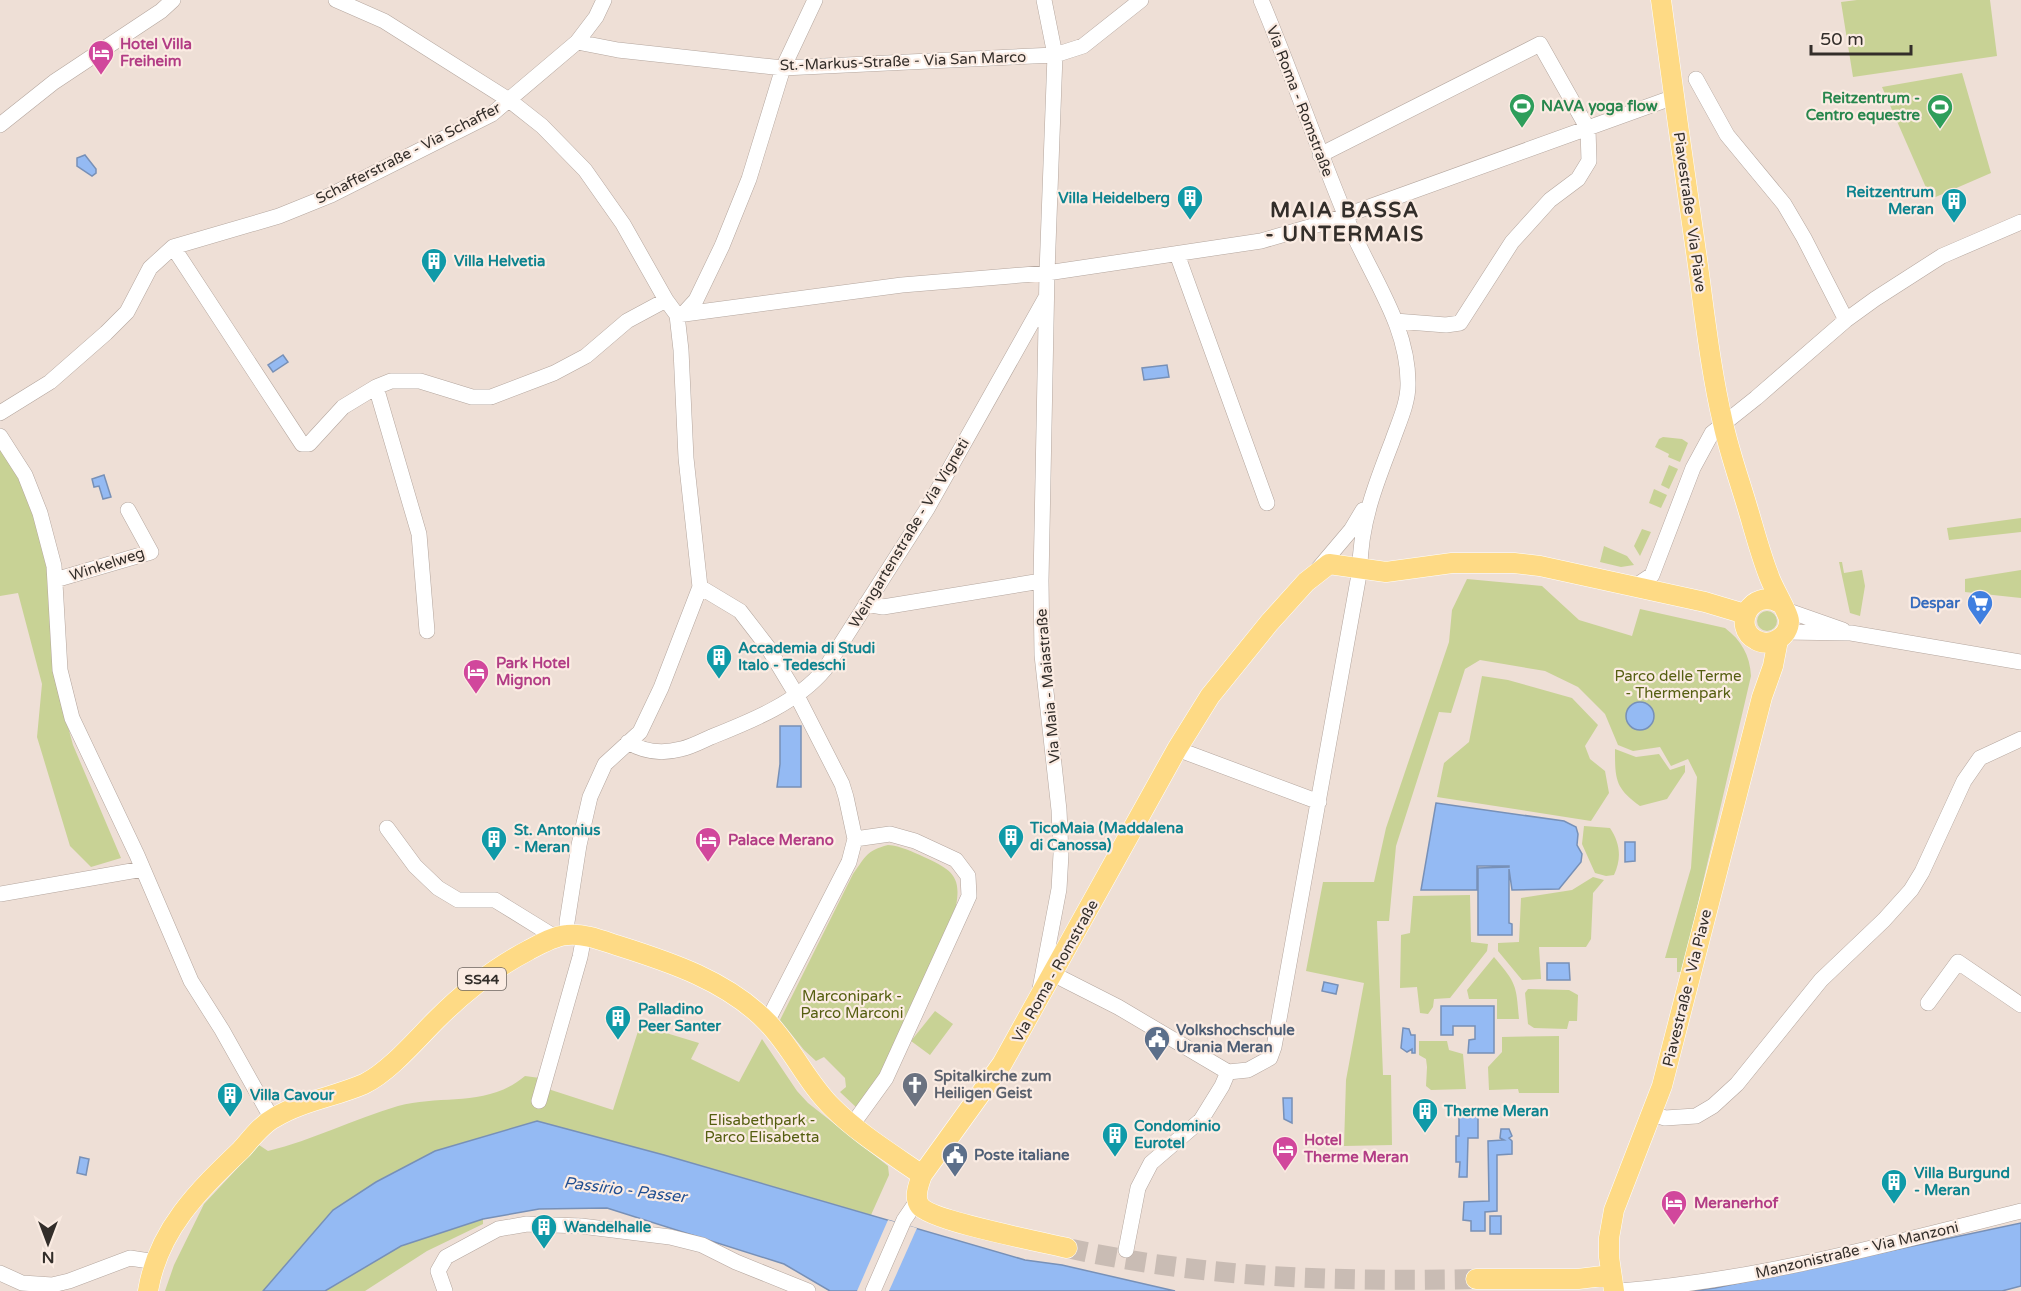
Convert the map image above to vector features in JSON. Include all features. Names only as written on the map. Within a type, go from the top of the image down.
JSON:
[{"type":"main road","name":"Piavestraße - Via Piave","points":[[1615,1286],[1609,1244],[1614,1210],[1652,1114],[1671,1052],[1762,697],[1789,621],[1777,604],[1723,424],[1710,357],[1661,0]]},
{"type":"main road","points":[[1316,572],[1329,564],[1386,572],[1452,563],[1514,563],[1540,566],[1705,602],[1745,614],[1749,607],[1777,604]]},
{"type":"main road","name":"Via Roma - Romstraße","points":[[922,1175],[1002,1064],[1175,753],[1218,687],[1269,623],[1316,572]]},
{"type":"main road","name":"Piavestraße - Via Piave","points":[[1745,614],[1748,633],[1756,640],[1761,666],[1762,697]]},
{"type":"main road","points":[[1756,640],[1767,643],[1782,636]]},
{"type":"main road","points":[[568,937],[653,956],[729,991],[767,1022],[783,1040],[819,1093],[852,1125],[922,1175],[917,1201],[920,1207],[929,1213],[1067,1248]]},
{"type":"main road","name":"SS44","points":[[148,1291],[156,1262],[173,1224],[202,1186],[272,1119],[303,1104],[366,1083],[387,1068],[440,1015],[488,975],[530,949],[568,937]]},
{"type":"main road","points":[[1476,1279],[1584,1279],[1615,1286]]},
{"type":"street","points":[[0,125],[54,82],[174,0]]},
{"type":"street","name":"Schafferstraße - Via Schaffer","points":[[0,413],[50,382],[106,333],[126,312],[150,268],[173,247],[279,216],[331,195],[492,114],[577,42],[596,17],[603,0]]},
{"type":"street","points":[[677,315],[685,312],[696,300],[723,246],[749,179],[783,68],[814,0]]},
{"type":"street","name":"Via Maia - Maiastraße","points":[[1038,1001],[1057,898],[1061,854],[1059,810],[1042,655],[1041,581],[1047,273],[1055,55],[1044,0]]},
{"type":"street","name":"St.-Markus-Straße - Via San Marco","points":[[577,42],[618,50],[783,68],[1055,55],[1083,46],[1141,0]]},
{"type":"street","name":"Via Roma - Romstraße","points":[[1261,0],[1320,155],[1353,234],[1395,321]]},
{"type":"street","points":[[341,1],[384,21],[509,100],[542,126],[585,170],[623,224],[666,300],[677,315],[686,458],[700,587],[657,697],[640,732],[605,764],[590,797],[567,921],[568,937],[580,957],[539,1101]]},
{"type":"street","points":[[1053,974],[1118,1007],[1228,1072],[1248,1070],[1270,1058],[1319,802],[1360,569],[1363,531],[1371,497],[1403,410],[1408,387],[1407,360],[1395,321],[1446,325],[1460,323],[1512,242],[1550,200],[1578,178],[1589,160],[1588,129],[1540,44],[1320,155]]},
{"type":"street","points":[[1696,79],[1727,135],[1784,204],[1846,320]]},
{"type":"street","points":[[677,315],[902,285],[1047,273],[1261,241],[1330,221],[1343,208],[1588,129],[1674,97]]},
{"type":"street","points":[[1634,587],[1652,575],[1693,468],[1712,433],[1846,320],[1875,299],[1942,256],[2021,222]]},
{"type":"street","points":[[173,247],[302,444],[309,444],[343,407],[376,387],[392,381],[420,381],[472,397],[491,397],[554,373],[586,356],[627,321],[666,300]]},
{"type":"street","points":[[1177,254],[1267,502]]},
{"type":"street","name":"Weingartenstraße - Via Vigneti","points":[[628,742],[641,750],[659,752],[682,749],[752,721],[816,679],[825,669],[927,509],[1047,297]]},
{"type":"street","points":[[376,387],[419,534],[428,631]]},
{"type":"street","points":[[0,436],[25,475],[40,513],[54,566],[60,670],[72,718],[107,789],[191,981],[222,1030],[272,1119]]},
{"type":"street","points":[[1316,572],[1351,530],[1371,497]]},
{"type":"street","name":"Winkelweg","points":[[55,580],[151,552],[128,510]]},
{"type":"street","points":[[866,604],[883,607],[1041,581]]},
{"type":"street","points":[[700,587],[740,611],[767,646],[796,694],[842,784],[852,817],[855,839],[849,862],[767,1022]]},
{"type":"street","points":[[1777,604],[1851,633],[2021,662]]},
{"type":"street","points":[[1782,636],[1851,633]]},
{"type":"street","points":[[1652,1114],[1665,1118],[1695,1116],[1713,1106],[1737,1083],[1821,980],[1884,920],[1911,890],[1922,873],[1964,781],[1980,758],[2021,739]]},
{"type":"street","points":[[1175,753],[1208,761],[1319,802]]},
{"type":"street","points":[[387,828],[415,866],[438,888],[458,900],[495,900],[550,934],[568,937]]},
{"type":"street","points":[[852,1125],[886,1078],[969,896],[968,876],[956,860],[915,841],[890,834],[855,839]]},
{"type":"street","points":[[1,893],[142,869]]},
{"type":"street","points":[[1928,1003],[1958,962],[2021,1005]]},
{"type":"street","points":[[1126,1250],[1138,1188],[1151,1163],[1201,1120],[1228,1072]]},
{"type":"street","points":[[873,1291],[903,1221],[917,1201]]},
{"type":"street","name":"Manzonistraße - Via Manzoni","points":[[1615,1286],[1720,1280],[1834,1257],[2021,1211]]},
{"type":"street","points":[[445,1291],[438,1271],[446,1257],[498,1229],[527,1224],[581,1226],[670,1237],[702,1245],[736,1262],[808,1291]]},
{"type":"street","points":[[0,1273],[22,1283],[52,1285],[130,1258],[156,1262]]},
{"type":"green space","points":[[1990,0],[1997,56],[1853,77],[1841,2]]},
{"type":"green space","name":"Reitzentrum - Centro equestre","points":[[1962,73],[1991,173],[1931,199],[1882,87]]},
{"type":"green space","points":[[1663,437],[1682,439],[1688,443],[1680,462],[1668,457],[1669,454],[1655,447],[1659,439]]},
{"type":"green space","points":[[0,440],[23,476],[50,566],[62,705],[73,745],[121,858],[91,867],[70,846],[37,737],[42,684],[18,593],[0,596]]},
{"type":"green space","points":[[1669,465],[1678,469],[1669,489],[1661,485]]},
{"type":"green space","points":[[1654,489],[1667,495],[1661,508],[1649,503]]},
{"type":"green space","points":[[2021,518],[2021,532],[1949,540],[1947,528]]},
{"type":"green space","points":[[1642,529],[1651,532],[1640,556],[1634,546]]},
{"type":"green space","points":[[1604,546],[1627,556],[1634,565],[1621,567],[1600,562]]},
{"type":"green space","points":[[1839,562],[1842,562],[1844,573],[1862,570],[1865,586],[1860,616],[1850,613]]},
{"type":"green space","points":[[2021,570],[2021,598],[1965,592],[1965,579]]},
{"type":"green space","name":"Parco delle Terme - Thermenpark","points":[[1467,579],[1542,586],[1579,620],[1632,636],[1640,609],[1725,628],[1744,649],[1749,661],[1751,676],[1682,972],[1677,972],[1677,958],[1665,958],[1691,868],[1697,777],[1688,759],[1671,766],[1660,747],[1633,751],[1618,745],[1605,714],[1578,687],[1545,671],[1480,660],[1465,669],[1451,713],[1439,712],[1396,846],[1389,921],[1377,921],[1383,1075],[1391,1075],[1392,1145],[1344,1146],[1346,1080],[1364,983],[1306,971],[1323,882],[1374,882],[1386,828],[1449,642],[1452,610]]},
{"type":"green space","points":[[1767,611],[1774,614],[1777,621],[1774,628],[1767,631],[1760,628],[1757,621],[1760,614]]},
{"type":"green space","points":[[1482,676],[1508,680],[1572,698],[1598,725],[1585,746],[1590,759],[1605,771],[1609,793],[1591,821],[1437,797],[1444,763],[1469,742]]},
{"type":"green space","points":[[1615,749],[1636,757],[1659,754],[1670,770],[1685,765],[1685,772],[1667,799],[1640,806],[1626,794],[1618,782]]},
{"type":"green space","points":[[1584,826],[1610,828],[1619,851],[1614,875],[1606,876],[1595,873],[1582,844]]},
{"type":"green space","name":"Marconipark - Parco Marconi","points":[[888,845],[911,851],[933,861],[952,874],[957,887],[956,906],[883,1072],[858,1109],[840,1092],[846,1087],[845,1078],[824,1057],[816,1061],[780,1020],[853,874],[867,855]]},
{"type":"green space","points":[[1593,877],[1604,880],[1593,893],[1591,939],[1586,947],[1539,947],[1541,979],[1522,980],[1498,951],[1498,943],[1519,942],[1521,898],[1572,890]]},
{"type":"green space","points":[[1470,895],[1471,942],[1488,944],[1487,951],[1450,998],[1434,999],[1433,1007],[1428,1014],[1420,1013],[1417,987],[1400,988],[1401,935],[1410,933],[1413,896]]},
{"type":"green space","points":[[1494,957],[1514,985],[1519,1019],[1497,1019],[1497,999],[1469,999],[1467,990]]},
{"type":"green space","points":[[1528,989],[1569,990],[1578,995],[1577,1021],[1569,1021],[1567,1029],[1534,1028],[1528,1024],[1525,993]]},
{"type":"green space","points":[[935,1011],[953,1024],[930,1055],[911,1041]]},
{"type":"green space","name":"Elisabethpark - Parco Elisabetta","points":[[640,1025],[699,1043],[691,1059],[739,1082],[762,1039],[797,1091],[808,1103],[888,1166],[889,1175],[871,1215],[537,1121],[435,1151],[376,1182],[333,1210],[263,1291],[165,1291],[174,1265],[204,1204],[259,1145],[268,1151],[398,1106],[480,1096],[495,1092],[525,1076],[547,1079],[545,1088],[613,1110]]},
{"type":"green space","points":[[1559,1036],[1559,1093],[1519,1093],[1518,1089],[1489,1090],[1488,1067],[1502,1052],[1502,1037]]},
{"type":"green space","points":[[1419,1041],[1447,1041],[1449,1050],[1463,1054],[1466,1089],[1431,1090],[1426,1086],[1426,1059],[1419,1055]]},
{"type":"green space","points":[[483,1219],[483,1224],[427,1251],[365,1291],[325,1291],[401,1246]]},
{"type":"water","points":[[85,155],[96,169],[96,173],[92,176],[77,166],[77,158]]},
{"type":"water","points":[[283,355],[288,362],[273,372],[268,365]]},
{"type":"water","points":[[1167,365],[1169,377],[1144,380],[1142,368]]},
{"type":"water","points":[[104,475],[111,497],[103,499],[99,486],[94,487],[92,479]]},
{"type":"water","points":[[1640,702],[1650,706],[1654,716],[1650,726],[1640,730],[1630,726],[1626,716],[1630,706]]},
{"type":"water","points":[[780,726],[801,726],[801,787],[777,787],[780,764]]},
{"type":"water","points":[[1436,803],[1564,821],[1576,827],[1577,845],[1582,854],[1581,862],[1559,889],[1512,890],[1509,869],[1509,923],[1512,924],[1512,935],[1478,935],[1478,868],[1509,866],[1477,866],[1477,890],[1421,890]]},
{"type":"water","points":[[1625,842],[1635,842],[1635,861],[1625,862]]},
{"type":"water","points":[[1547,963],[1569,963],[1570,980],[1547,980]]},
{"type":"water","points":[[1324,982],[1338,985],[1336,994],[1322,991]]},
{"type":"water","points":[[1441,1006],[1494,1006],[1494,1053],[1468,1053],[1469,1040],[1475,1039],[1475,1026],[1453,1026],[1453,1035],[1441,1035]]},
{"type":"water","points":[[1403,1028],[1409,1029],[1411,1035],[1415,1035],[1415,1053],[1412,1053],[1412,1049],[1407,1052],[1401,1048]]},
{"type":"water","points":[[1283,1098],[1292,1098],[1292,1123],[1284,1119]]},
{"type":"water","points":[[1459,1116],[1478,1116],[1478,1138],[1468,1138],[1467,1177],[1459,1177],[1460,1162],[1456,1162]]},
{"type":"water","name":"Passirio - Passer","points":[[537,1121],[664,1155],[1025,1260],[1062,1265],[1175,1291],[830,1291],[784,1264],[607,1208],[539,1209],[483,1219],[401,1246],[325,1291],[263,1291],[333,1210],[376,1182],[435,1151]]},
{"type":"water","points":[[1501,1129],[1509,1129],[1512,1136],[1509,1138],[1512,1141],[1512,1154],[1497,1155],[1497,1211],[1485,1212],[1485,1231],[1471,1231],[1471,1221],[1463,1220],[1464,1202],[1489,1201],[1488,1141],[1504,1140],[1500,1138]]},
{"type":"water","points":[[80,1157],[89,1159],[86,1175],[77,1173]]},
{"type":"water","points":[[1490,1216],[1501,1216],[1501,1234],[1490,1234]]},
{"type":"water","points":[[2021,1223],[2021,1286],[2002,1291],[1691,1291],[1715,1288]]},
{"type":"pier","points":[[888,1220],[917,1228],[889,1291],[857,1291]]},
{"type":"tunnel","points":[[1067,1248],[1169,1266],[1271,1276],[1373,1280],[1476,1279]]},
{"type":"place","name":"Hotel Villa Freiheim","points":[[101,76]]},
{"type":"place","name":"NAVA yoga flow","points":[[1522,129]]},
{"type":"place","name":"Reitzentrum - Centro equestre","points":[[1940,130]]},
{"type":"place","name":"Villa Heidelberg","points":[[1190,221]]},
{"type":"place","name":"Reitzentrum Meran","points":[[1954,224]]},
{"type":"place","name":"Villa Helvetia","points":[[434,284]]},
{"type":"place","name":"Despar","points":[[1980,626]]},
{"type":"place","name":"Accademia di Studi Italo - Tedeschi","points":[[719,680]]},
{"type":"place","name":"Park Hotel Mignon","points":[[476,695]]},
{"type":"place","name":"TicoMaia (Maddalena di Canossa)","points":[[1011,860]]},
{"type":"place","name":"St. Antonius - Meran","points":[[494,862]]},
{"type":"place","name":"Palace Merano","points":[[708,863]]},
{"type":"place","name":"Palladino Peer Santer","points":[[618,1041]]},
{"type":"place","name":"Volkshochschule Urania Meran","points":[[1157,1062]]},
{"type":"place","name":"Spitalkirche zum Heiligen Geist","points":[[915,1108]]},
{"type":"place","name":"Villa Cavour","points":[[230,1118]]},
{"type":"place","name":"Therme Meran","points":[[1425,1134]]},
{"type":"place","name":"Condominio Eurotel","points":[[1115,1158]]},
{"type":"place","name":"Hotel Therme Meran","points":[[1285,1172]]},
{"type":"place","name":"Poste italiane","points":[[955,1178]]},
{"type":"place","name":"Villa Burgund - Meran","points":[[1894,1205]]},
{"type":"place","name":"Meranerhof","points":[[1674,1226]]},
{"type":"place","name":"Wandelhalle","points":[[544,1250]]},
{"type":"district","name":"MAIA BASSA - UNTERMAIS","points":[[1345,222]]}]
